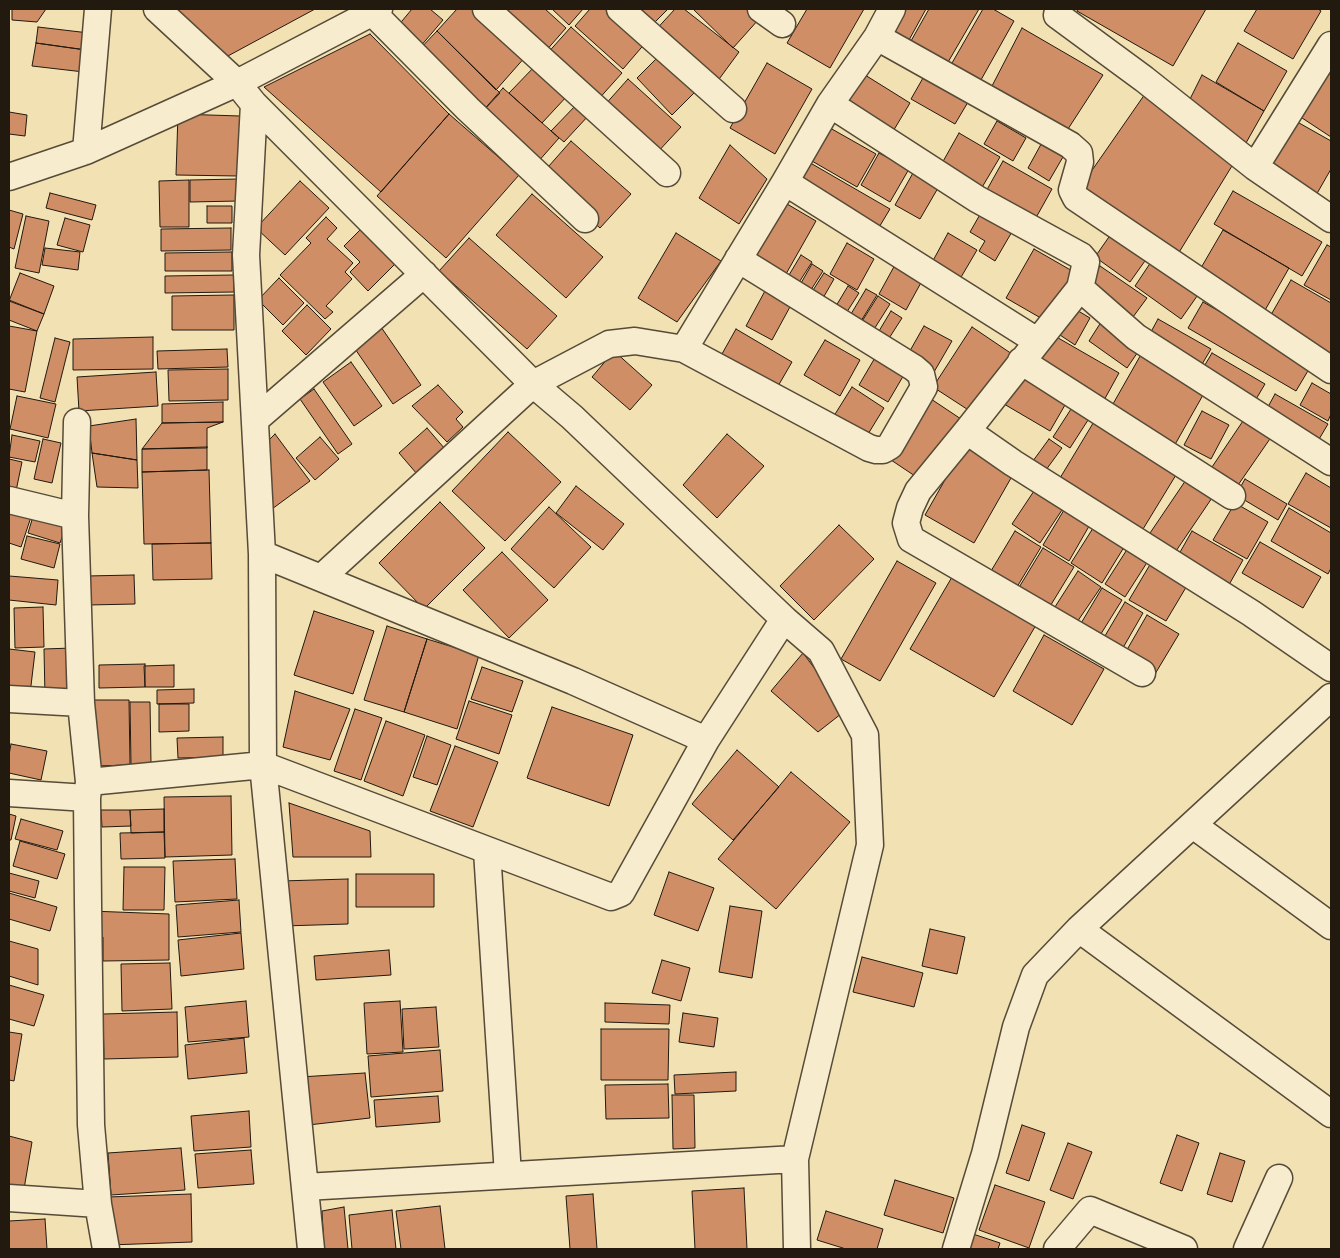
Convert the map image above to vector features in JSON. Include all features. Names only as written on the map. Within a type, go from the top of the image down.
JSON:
[{"type":"street","points":[[86,151],[98,9]]},
{"type":"street","points":[[157,9],[237,83],[254,104],[533,384],[572,417],[784,619],[821,651],[865,735],[870,845],[795,1158],[803,1247]]},
{"type":"street","points":[[486,9],[668,173]]},
{"type":"street","points":[[620,9],[733,109]]},
{"type":"street","points":[[761,9],[782,24]]},
{"type":"street","points":[[684,349],[830,104],[892,9]]},
{"type":"street","points":[[9,177],[86,151],[237,83],[375,10],[468,109],[584,219]]},
{"type":"street","points":[[1055,11],[1255,167],[1331,219]]},
{"type":"street","points":[[876,36],[1070,145],[1079,153],[1080,162],[1072,190],[1076,198],[1331,370]]},
{"type":"street","points":[[1255,167],[1331,44]]},
{"type":"street","points":[[254,104],[246,255],[262,554],[263,765],[311,1249]]},
{"type":"street","points":[[830,104],[977,199],[1081,256],[1086,262],[1080,288],[918,491],[910,508],[906,523],[911,539],[1142,673]]},
{"type":"street","points":[[785,182],[1037,341]]},
{"type":"street","points":[[322,578],[533,384],[609,344],[635,341],[684,349],[869,448],[883,450],[890,446],[924,387],[921,374],[738,259]]},
{"type":"street","points":[[255,420],[424,274]]},
{"type":"street","points":[[1080,288],[1136,337],[1331,462]]},
{"type":"street","points":[[1021,361],[1232,496]]},
{"type":"street","points":[[77,422],[75,516],[81,702],[88,790],[91,1125],[98,1204],[106,1249]]},
{"type":"street","points":[[967,431],[1020,468],[1251,613],[1331,668]]},
{"type":"street","points":[[9,500],[75,516]]},
{"type":"street","points":[[262,554],[573,681],[706,740]]},
{"type":"street","points":[[9,793],[88,790],[263,765],[611,897],[622,893],[706,740],[784,619]]},
{"type":"street","points":[[956,1249],[985,1154],[1016,1027],[1035,975],[1080,929],[1331,697]]},
{"type":"street","points":[[9,699],[81,702]]},
{"type":"street","points":[[1193,824],[1331,926]]},
{"type":"street","points":[[487,851],[508,1175]]},
{"type":"street","points":[[1080,929],[1331,1114]]},
{"type":"street","points":[[305,1187],[795,1158]]},
{"type":"street","points":[[1247,1249],[1278,1178]]},
{"type":"street","points":[[9,1198],[98,1204]]},
{"type":"street","points":[[1057,1249],[1090,1210],[1184,1249]]},
{"type":"building","points":[[12,9],[46,9],[37,22],[12,20]]},
{"type":"building","points":[[172,9],[315,9],[226,57]]},
{"type":"building","points":[[412,9],[430,9],[443,20],[420,47],[397,27]]},
{"type":"building","points":[[457,9],[473,9],[526,56],[496,90],[437,31]]},
{"type":"building","points":[[493,9],[545,9],[566,28],[544,53]]},
{"type":"building","points":[[552,9],[583,9],[569,25]]},
{"type":"building","points":[[590,9],[611,9],[647,41],[623,69],[575,26]]},
{"type":"building","points":[[630,9],[668,9],[649,28]]},
{"type":"building","points":[[675,9],[684,9],[739,52],[714,86],[652,34]]},
{"type":"building","points":[[693,9],[746,9],[759,19],[733,48]]},
{"type":"building","points":[[807,9],[864,9],[830,68],[787,43]]},
{"type":"building","points":[[903,9],[926,9],[909,40],[891,30]]},
{"type":"building","points":[[929,9],[979,9],[944,69],[907,48]]},
{"type":"building","points":[[983,9],[993,9],[1014,21],[977,87],[948,70]]},
{"type":"building","points":[[1078,9],[1206,9],[1173,66],[1077,11]]},
{"type":"building","points":[[1257,9],[1318,9],[1321,11],[1293,59],[1244,31]]},
{"type":"building","points":[[38,27],[89,33],[86,50],[36,43]]},
{"type":"building","points":[[571,27],[622,73],[596,102],[545,56]]},
{"type":"building","points":[[1022,28],[1103,75],[1068,129],[992,86]]},
{"type":"building","points":[[437,31],[500,93],[481,113],[417,52]]},
{"type":"building","points":[[370,34],[449,114],[381,192],[264,87]]},
{"type":"building","points":[[36,43],[86,50],[84,72],[32,66]]},
{"type":"building","points":[[1238,43],[1287,71],[1264,111],[1216,82]]},
{"type":"building","points":[[661,54],[698,89],[672,115],[637,78]]},
{"type":"building","points":[[767,63],[812,89],[775,154],[730,128]]},
{"type":"building","points":[[536,65],[568,95],[542,123],[509,93]]},
{"type":"building","points":[[1331,66],[1331,137],[1296,114]]},
{"type":"building","points":[[927,71],[971,97],[955,124],[911,99]]},
{"type":"building","points":[[865,75],[910,103],[892,133],[848,101]]},
{"type":"building","points":[[1202,75],[1264,111],[1242,150],[1187,105]]},
{"type":"building","points":[[628,79],[681,127],[655,155],[603,107]]},
{"type":"building","points":[[503,88],[559,138],[537,163],[481,113]]},
{"type":"building","points":[[1145,94],[1235,161],[1178,254],[1079,189]]},
{"type":"building","points":[[578,103],[590,114],[564,142],[551,131]]},
{"type":"building","points":[[9,112],[27,115],[25,136],[9,134]]},
{"type":"building","points":[[178,114],[240,116],[238,176],[176,175]]},
{"type":"building","points":[[449,114],[519,175],[446,258],[377,196]]},
{"type":"building","points":[[1292,119],[1331,141],[1331,169],[1315,197],[1264,167]]},
{"type":"building","points":[[997,121],[1026,138],[1013,161],[984,144]]},
{"type":"building","points":[[823,124],[876,154],[857,187],[805,157]]},
{"type":"building","points":[[959,133],[1000,157],[981,189],[941,165]]},
{"type":"building","points":[[1045,137],[1067,150],[1049,181],[1028,168]]},
{"type":"building","points":[[571,141],[631,194],[600,228],[541,175]]},
{"type":"building","points":[[730,145],[767,179],[739,224],[699,198]]},
{"type":"building","points":[[879,153],[909,169],[890,202],[861,185]]},
{"type":"building","points":[[807,161],[890,209],[875,234],[794,183]]},
{"type":"building","points":[[1003,161],[1052,189],[1033,223],[984,195]]},
{"type":"building","points":[[913,173],[938,188],[920,219],[895,205]]},
{"type":"building","points":[[239,179],[239,201],[190,202],[190,180]]},
{"type":"building","points":[[189,180],[189,227],[160,227],[159,181]]},
{"type":"building","points":[[300,181],[329,208],[285,255],[256,228]]},
{"type":"building","points":[[1233,191],[1322,242],[1302,276],[1214,224]]},
{"type":"building","points":[[50,193],[96,205],[92,220],[46,208]]},
{"type":"building","points":[[532,194],[603,257],[566,298],[496,235]]},
{"type":"building","points":[[782,201],[816,221],[782,281],[747,261]]},
{"type":"building","points":[[207,206],[232,206],[232,223],[207,223]]},
{"type":"building","points":[[9,210],[23,214],[14,249],[9,247]]},
{"type":"building","points":[[982,211],[1013,230],[995,261],[979,251],[985,241],[970,232]]},
{"type":"building","points":[[26,216],[49,221],[39,273],[15,268]]},
{"type":"building","points":[[326,217],[337,228],[327,239],[353,263],[345,272],[352,279],[326,306],[333,312],[325,319],[280,275],[311,243],[306,238]]},
{"type":"building","points":[[65,218],[90,225],[83,252],[57,245]]},
{"type":"building","points":[[365,225],[399,260],[368,291],[350,272],[360,262],[344,246]]},
{"type":"building","points":[[231,228],[231,250],[161,251],[161,229]]},
{"type":"building","points":[[1223,230],[1289,268],[1264,312],[1198,273]]},
{"type":"building","points":[[676,233],[721,261],[677,322],[638,298]]},
{"type":"building","points":[[948,233],[977,250],[957,284],[929,268]]},
{"type":"building","points":[[1111,234],[1147,258],[1130,282],[1095,257]]},
{"type":"building","points":[[469,238],[557,316],[527,349],[439,271]]},
{"type":"building","points":[[847,243],[874,259],[857,290],[830,274]]},
{"type":"building","points":[[1327,245],[1331,247],[1331,300],[1304,285]]},
{"type":"building","points":[[45,248],[80,252],[78,270],[42,265]]},
{"type":"building","points":[[1034,249],[1074,272],[1046,321],[1006,298]]},
{"type":"building","points":[[232,252],[232,271],[165,271],[165,253]]},
{"type":"building","points":[[801,255],[812,262],[796,287],[786,280]]},
{"type":"building","points":[[1155,256],[1202,289],[1181,319],[1135,286]]},
{"type":"building","points":[[896,263],[923,279],[906,310],[879,294]]},
{"type":"building","points":[[812,264],[823,271],[807,296],[797,290]]},
{"type":"building","points":[[1100,266],[1147,298],[1133,317],[1088,285]]},
{"type":"building","points":[[20,273],[54,286],[44,314],[9,301]]},
{"type":"building","points":[[824,273],[834,279],[819,305],[808,298]]},
{"type":"building","points":[[234,275],[234,292],[165,293],[165,276]]},
{"type":"building","points":[[279,278],[304,303],[283,325],[258,300]]},
{"type":"building","points":[[1291,280],[1331,303],[1331,357],[1268,320]]},
{"type":"building","points":[[848,286],[859,293],[843,318],[833,311]]},
{"type":"building","points":[[866,289],[877,295],[861,321],[851,314]]},
{"type":"building","points":[[765,291],[791,305],[772,340],[746,326]]},
{"type":"building","points":[[234,295],[234,330],[172,330],[172,296]]},
{"type":"building","points":[[878,296],[890,304],[871,334],[859,326]]},
{"type":"building","points":[[9,300],[44,314],[37,331],[9,320]]},
{"type":"building","points":[[1203,302],[1312,364],[1296,391],[1188,328]]},
{"type":"building","points":[[307,305],[331,329],[306,355],[282,331]]},
{"type":"building","points":[[1075,309],[1090,318],[1075,345],[1060,335]]},
{"type":"building","points":[[891,311],[902,318],[886,343],[876,336]]},
{"type":"building","points":[[1103,319],[1142,346],[1127,368],[1089,341]]},
{"type":"building","points":[[1158,319],[1211,349],[1198,371],[1146,341]]},
{"type":"building","points":[[9,326],[37,331],[25,392],[9,389]]},
{"type":"building","points":[[924,326],[952,341],[934,372],[907,356]]},
{"type":"building","points":[[381,327],[421,385],[393,404],[353,346]]},
{"type":"building","points":[[972,327],[1012,354],[973,413],[933,387]]},
{"type":"building","points":[[736,329],[792,362],[774,393],[718,361]]},
{"type":"building","points":[[1053,335],[1119,373],[1103,402],[1036,364]]},
{"type":"building","points":[[153,337],[153,369],[73,370],[73,339]]},
{"type":"building","points":[[55,338],[70,342],[55,402],[40,398]]},
{"type":"building","points":[[825,340],[860,360],[840,396],[804,375]]},
{"type":"building","points":[[227,349],[228,367],[158,369],[157,351]]},
{"type":"building","points":[[614,351],[652,385],[630,410],[592,377]]},
{"type":"building","points":[[1143,351],[1207,388],[1173,448],[1109,411]]},
{"type":"building","points":[[1212,353],[1265,384],[1252,406],[1199,375]]},
{"type":"building","points":[[876,356],[905,373],[888,402],[859,385]]},
{"type":"building","points":[[351,362],[382,406],[354,426],[323,382]]},
{"type":"building","points":[[228,369],[228,400],[169,401],[168,370]]},
{"type":"building","points":[[156,372],[158,406],[79,411],[77,377]]},
{"type":"building","points":[[1023,372],[1069,398],[1050,431],[1004,404]]},
{"type":"building","points":[[1312,383],[1331,394],[1331,414],[1328,421],[1300,405]]},
{"type":"building","points":[[438,385],[463,412],[456,419],[463,427],[447,442],[412,406]]},
{"type":"building","points":[[852,387],[884,408],[865,439],[832,419]]},
{"type":"building","points":[[314,389],[352,444],[338,454],[300,399]]},
{"type":"building","points":[[1275,394],[1328,424],[1315,446],[1263,416]]},
{"type":"building","points":[[17,396],[56,404],[48,438],[10,429]]},
{"type":"building","points":[[928,397],[961,419],[921,480],[888,458]]},
{"type":"building","points":[[223,402],[223,422],[162,423],[162,404]]},
{"type":"building","points":[[1073,406],[1090,417],[1070,448],[1053,437]]},
{"type":"building","points":[[1202,411],[1229,425],[1211,459],[1184,445]]},
{"type":"building","points":[[1247,415],[1274,433],[1236,488],[1210,470]]},
{"type":"building","points":[[136,419],[137,460],[92,453],[89,426]]},
{"type":"building","points":[[1095,420],[1179,470],[1140,534],[1057,483]]},
{"type":"building","points":[[223,422],[207,428],[207,448],[142,449],[162,423]]},
{"type":"building","points":[[427,428],[445,449],[417,474],[399,453]]},
{"type":"building","points":[[508,432],[561,482],[505,541],[452,491]]},
{"type":"building","points":[[275,434],[310,481],[272,509],[266,443]]},
{"type":"building","points":[[727,434],[764,466],[717,518],[683,485]]},
{"type":"building","points":[[12,435],[40,441],[35,462],[9,457]]},
{"type":"building","points":[[320,437],[339,459],[315,480],[296,458]]},
{"type":"building","points":[[43,439],[61,443],[52,483],[34,479]]},
{"type":"building","points":[[1049,439],[1062,448],[1043,474],[1030,465]]},
{"type":"building","points":[[966,443],[1015,471],[974,543],[925,515]]},
{"type":"building","points":[[207,447],[207,470],[142,472],[142,449]]},
{"type":"building","points":[[92,453],[137,460],[138,488],[97,487]]},
{"type":"building","points":[[9,459],[22,462],[15,496],[9,495]]},
{"type":"building","points":[[209,470],[211,543],[144,544],[142,472]]},
{"type":"building","points":[[1306,473],[1331,488],[1331,528],[1288,504]]},
{"type":"building","points":[[1190,474],[1216,492],[1174,554],[1148,536]]},
{"type":"building","points":[[1245,479],[1287,504],[1278,520],[1236,495]]},
{"type":"building","points":[[1038,485],[1066,504],[1040,543],[1012,524]]},
{"type":"building","points":[[576,486],[624,524],[603,550],[556,513]]},
{"type":"building","points":[[440,502],[485,548],[424,609],[379,563]]},
{"type":"building","points":[[9,503],[33,511],[21,547],[9,543]]},
{"type":"building","points":[[1235,503],[1268,522],[1247,559],[1213,540]]},
{"type":"building","points":[[1067,505],[1092,521],[1069,561],[1043,545]]},
{"type":"building","points":[[549,507],[591,547],[554,588],[511,549]]},
{"type":"building","points":[[1289,508],[1331,533],[1331,568],[1328,574],[1271,541]]},
{"type":"building","points":[[35,510],[68,520],[60,543],[28,533]]},
{"type":"building","points":[[839,525],[874,559],[814,620],[780,586]]},
{"type":"building","points":[[1095,525],[1126,544],[1102,583],[1071,563]]},
{"type":"building","points":[[1015,531],[1041,547],[1017,587],[991,571]]},
{"type":"building","points":[[1192,531],[1243,560],[1226,590],[1175,561]]},
{"type":"building","points":[[27,536],[60,544],[54,568],[21,559]]},
{"type":"building","points":[[1260,542],[1321,577],[1303,608],[1242,573]]},
{"type":"building","points":[[211,543],[212,579],[153,580],[152,544]]},
{"type":"building","points":[[1043,548],[1074,567],[1049,608],[1018,589]]},
{"type":"building","points":[[1128,548],[1148,561],[1125,597],[1105,584]]},
{"type":"building","points":[[502,552],[548,600],[509,638],[463,590]]},
{"type":"building","points":[[897,561],[936,583],[880,681],[841,659]]},
{"type":"building","points":[[1151,563],[1188,584],[1166,621],[1129,600]]},
{"type":"building","points":[[1078,571],[1101,587],[1075,625],[1053,610]]},
{"type":"building","points":[[134,575],[135,604],[88,605],[87,576]]},
{"type":"building","points":[[9,576],[58,580],[56,605],[9,600]]},
{"type":"building","points":[[952,577],[1036,625],[994,697],[910,649]]},
{"type":"building","points":[[1102,588],[1122,600],[1099,637],[1080,625]]},
{"type":"building","points":[[1125,602],[1143,613],[1120,653],[1102,641]]},
{"type":"building","points":[[43,607],[44,647],[15,648],[14,608]]},
{"type":"building","points":[[314,611],[374,631],[353,694],[294,675]]},
{"type":"building","points":[[1147,615],[1179,634],[1155,674],[1124,655]]},
{"type":"building","points":[[387,626],[427,639],[404,712],[364,700]]},
{"type":"building","points":[[1044,635],[1104,669],[1072,725],[1013,691]]},
{"type":"building","points":[[427,639],[479,655],[457,729],[404,712]]},
{"type":"building","points":[[72,648],[72,695],[45,696],[44,649]]},
{"type":"building","points":[[9,649],[35,652],[30,694],[9,691]]},
{"type":"building","points":[[803,653],[846,710],[818,732],[771,691]]},
{"type":"building","points":[[145,664],[145,687],[99,688],[99,665]]},
{"type":"building","points":[[174,665],[174,687],[145,687],[144,666]]},
{"type":"building","points":[[482,667],[523,681],[512,712],[471,699]]},
{"type":"building","points":[[194,689],[194,703],[157,704],[157,690]]},
{"type":"building","points":[[295,691],[350,709],[330,760],[283,747]]},
{"type":"building","points":[[93,700],[129,700],[130,765],[95,766]]},
{"type":"building","points":[[469,701],[512,715],[499,754],[456,739]]},
{"type":"building","points":[[130,702],[150,702],[151,764],[131,765]]},
{"type":"building","points":[[159,704],[189,704],[189,731],[159,732]]},
{"type":"building","points":[[552,707],[633,735],[609,806],[527,778]]},
{"type":"building","points":[[355,709],[382,718],[361,780],[334,771]]},
{"type":"building","points":[[386,721],[425,735],[403,796],[364,781]]},
{"type":"building","points":[[427,736],[451,745],[437,785],[413,777]]},
{"type":"building","points":[[223,737],[223,757],[178,758],[177,738]]},
{"type":"building","points":[[11,744],[47,751],[41,780],[9,773]]},
{"type":"building","points":[[455,746],[498,762],[473,827],[430,811]]},
{"type":"building","points":[[737,750],[779,787],[733,840],[692,804]]},
{"type":"building","points":[[791,772],[850,822],[776,909],[718,859]]},
{"type":"building","points":[[231,796],[232,855],[165,857],[164,797]]},
{"type":"building","points":[[289,803],[370,831],[371,857],[293,857]]},
{"type":"building","points":[[164,809],[164,832],[131,833],[130,810]]},
{"type":"building","points":[[101,810],[130,810],[131,826],[102,827]]},
{"type":"building","points":[[9,814],[16,816],[11,840],[9,840]]},
{"type":"building","points":[[21,819],[63,831],[57,850],[15,839]]},
{"type":"building","points":[[164,832],[165,858],[121,859],[120,833]]},
{"type":"building","points":[[20,841],[65,854],[57,879],[13,866]]},
{"type":"building","points":[[235,859],[237,899],[175,902],[173,861]]},
{"type":"building","points":[[124,867],[165,867],[164,910],[123,910]]},
{"type":"building","points":[[669,872],[714,888],[698,931],[654,915]]},
{"type":"building","points":[[9,873],[39,881],[35,898],[9,891]]},
{"type":"building","points":[[356,874],[434,874],[434,907],[356,907]]},
{"type":"building","points":[[348,879],[348,924],[283,926],[281,881]]},
{"type":"building","points":[[9,893],[57,907],[50,931],[9,919]]},
{"type":"building","points":[[239,900],[241,932],[178,937],[176,905]]},
{"type":"building","points":[[730,906],[762,911],[752,978],[719,972]]},
{"type":"building","points":[[90,911],[169,914],[169,960],[103,961],[103,937],[89,937]]},
{"type":"building","points":[[930,929],[965,937],[957,974],[922,966]]},
{"type":"building","points":[[241,933],[244,969],[181,976],[178,940]]},
{"type":"building","points":[[9,941],[38,949],[38,985],[9,976]]},
{"type":"building","points":[[389,950],[391,975],[316,980],[314,956]]},
{"type":"building","points":[[862,957],[923,973],[914,1007],[853,992]]},
{"type":"building","points":[[662,960],[690,968],[681,1001],[652,993]]},
{"type":"building","points":[[170,963],[172,1009],[122,1011],[121,964]]},
{"type":"building","points":[[9,985],[44,995],[34,1026],[9,1019]]},
{"type":"building","points":[[246,1001],[249,1037],[188,1042],[185,1007]]},
{"type":"building","points":[[400,1001],[403,1052],[367,1054],[364,1003]]},
{"type":"building","points":[[605,1003],[670,1005],[669,1024],[605,1022]]},
{"type":"building","points":[[436,1007],[439,1047],[404,1049],[402,1009]]},
{"type":"building","points":[[177,1012],[178,1057],[104,1059],[103,1014]]},
{"type":"building","points":[[683,1013],[718,1018],[714,1047],[679,1042]]},
{"type":"building","points":[[601,1029],[669,1029],[668,1080],[601,1080]]},
{"type":"building","points":[[9,1032],[22,1034],[14,1081],[9,1080]]},
{"type":"building","points":[[244,1038],[247,1073],[188,1079],[185,1045]]},
{"type":"building","points":[[440,1050],[443,1091],[371,1097],[368,1056]]},
{"type":"building","points":[[736,1072],[736,1091],[675,1094],[674,1075]]},
{"type":"building","points":[[365,1073],[370,1118],[308,1125],[300,1077]]},
{"type":"building","points":[[668,1084],[669,1118],[606,1119],[605,1085]]},
{"type":"building","points":[[672,1095],[694,1095],[695,1148],[673,1149]]},
{"type":"building","points":[[438,1096],[440,1122],[376,1127],[374,1100]]},
{"type":"building","points":[[249,1111],[251,1147],[194,1151],[191,1116]]},
{"type":"building","points":[[1022,1125],[1045,1133],[1029,1181],[1006,1173]]},
{"type":"building","points":[[1177,1135],[1199,1143],[1182,1191],[1160,1183]]},
{"type":"building","points":[[9,1136],[32,1142],[24,1189],[9,1191]]},
{"type":"building","points":[[1068,1143],[1092,1152],[1073,1199],[1050,1190]]},
{"type":"building","points":[[181,1148],[185,1190],[111,1195],[108,1153]]},
{"type":"building","points":[[251,1150],[254,1184],[198,1188],[195,1154]]},
{"type":"building","points":[[1220,1153],[1245,1161],[1232,1202],[1207,1194]]},
{"type":"building","points":[[895,1180],[954,1198],[943,1233],[884,1215]]},
{"type":"building","points":[[995,1185],[1045,1202],[1029,1248],[979,1230]]},
{"type":"building","points":[[744,1188],[747,1249],[695,1249],[692,1191]]},
{"type":"building","points":[[191,1194],[192,1242],[109,1245],[108,1197]]},
{"type":"building","points":[[593,1194],[597,1249],[570,1249],[566,1196]]},
{"type":"building","points":[[440,1206],[445,1249],[401,1249],[396,1211]]},
{"type":"building","points":[[344,1207],[348,1249],[324,1249],[322,1211]]},
{"type":"building","points":[[392,1210],[396,1249],[352,1249],[349,1215]]},
{"type":"building","points":[[826,1211],[883,1229],[877,1249],[846,1249],[817,1240]]},
{"type":"building","points":[[45,1219],[47,1249],[9,1249],[9,1221]]},
{"type":"building","points":[[970,1233],[1000,1243],[998,1249],[965,1249]]}]
